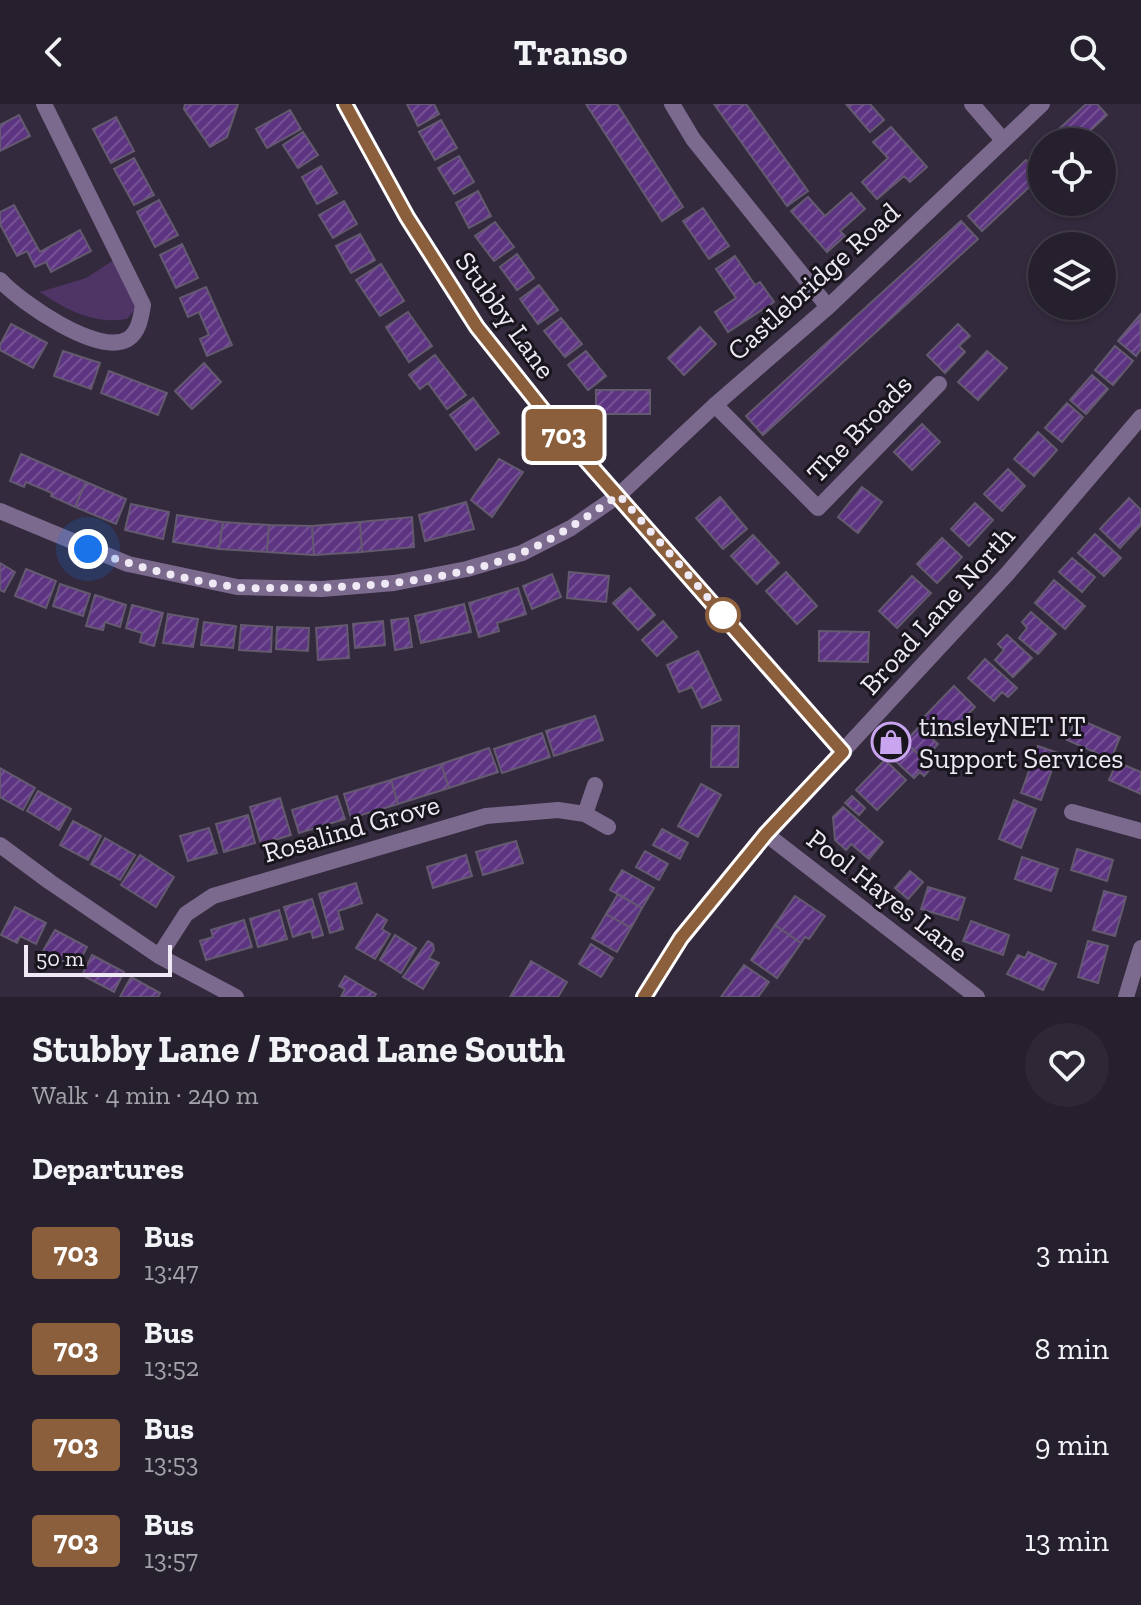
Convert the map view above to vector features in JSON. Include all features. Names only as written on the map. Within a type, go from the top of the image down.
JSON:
[{"type":"street","points":[[0,280],[39,312],[69,329],[111,344],[129,338],[140,323],[143,305],[44,104]]},
{"type":"street","name":"Stubby Lane","points":[[345,104],[407,217],[477,327],[555,425],[843,752]]},
{"type":"street","points":[[672,104],[693,139],[828,307]]},
{"type":"street","points":[[972,104],[1003,140]]},
{"type":"street","name":"Castlebridge Road","points":[[0,511],[128,564],[237,587],[322,589],[394,583],[467,569],[522,553],[571,528],[619,495],[715,405],[828,307],[1042,104]]},
{"type":"street","name":"The Broads","points":[[715,405],[818,508],[939,384]]},
{"type":"street","name":"Broad Lane North","points":[[644,997],[681,938],[766,834],[1008,573],[1141,417]]},
{"type":"street","points":[[585,814],[595,785]]},
{"type":"street","name":"Rosalind Grove","points":[[159,956],[186,914],[213,896],[486,816],[558,810],[585,814],[608,827]]},
{"type":"street","points":[[1072,812],[1141,831]]},
{"type":"street","name":"Pool Hayes Lane","points":[[766,834],[977,997]]},
{"type":"street","points":[[2,850],[159,956],[236,997]]},
{"type":"street","points":[[1126,997],[1141,948]]},
{"type":"shaded area","points":[[114,260],[137,307],[127,319],[92,318],[60,305],[40,292],[86,278]]},
{"type":"building","points":[[185,104],[238,104],[227,137],[210,147],[184,109]]},
{"type":"building","points":[[407,104],[434,104],[439,114],[418,126]]},
{"type":"building","points":[[586,104],[617,104],[683,207],[662,221]]},
{"type":"building","points":[[714,104],[746,104],[808,191],[787,206]]},
{"type":"building","points":[[846,104],[870,104],[884,120],[870,132]]},
{"type":"building","points":[[1086,104],[1097,104],[1107,115],[1093,128],[1060,128]]},
{"type":"building","points":[[290,110],[301,129],[267,148],[256,129]]},
{"type":"building","points":[[19,115],[30,136],[0,151],[0,125]]},
{"type":"building","points":[[116,117],[134,151],[111,163],[93,129]]},
{"type":"building","points":[[441,120],[457,148],[435,160],[419,132]]},
{"type":"building","points":[[891,127],[927,167],[910,182],[904,176],[877,199],[862,182],[888,158],[873,142]]},
{"type":"building","points":[[303,132],[318,155],[298,168],[283,145]]},
{"type":"building","points":[[459,156],[474,182],[454,194],[438,168]]},
{"type":"building","points":[[134,158],[154,195],[134,205],[114,169]]},
{"type":"building","points":[[1026,160],[1028,162],[1028,188],[982,231],[968,216]]},
{"type":"building","points":[[321,166],[337,193],[317,204],[302,177]]},
{"type":"building","points":[[478,191],[491,216],[469,228],[456,203]]},
{"type":"building","points":[[851,193],[865,209],[840,231],[845,236],[827,252],[791,211],[808,197],[825,216]]},
{"type":"building","points":[[159,200],[178,235],[155,247],[137,212]]},
{"type":"building","points":[[344,201],[357,224],[333,238],[319,215]]},
{"type":"building","points":[[14,205],[40,252],[80,230],[91,251],[51,272],[46,262],[35,267],[27,251],[17,256],[0,224],[0,212]]},
{"type":"building","points":[[703,208],[729,246],[709,259],[683,221]]},
{"type":"building","points":[[961,221],[978,239],[763,435],[746,416]]},
{"type":"building","points":[[495,222],[514,247],[494,261],[475,236]]},
{"type":"building","points":[[360,234],[375,260],[351,273],[336,246]]},
{"type":"building","points":[[182,244],[198,278],[176,288],[160,255]]},
{"type":"building","points":[[517,254],[534,278],[517,290],[500,267]]},
{"type":"building","points":[[735,256],[755,285],[760,282],[774,302],[728,332],[715,312],[736,298],[716,269]]},
{"type":"building","points":[[381,264],[404,301],[380,316],[356,280]]},
{"type":"building","points":[[539,285],[558,310],[538,324],[520,299]]},
{"type":"building","points":[[206,287],[232,345],[207,356],[200,339],[209,335],[199,312],[188,317],[180,298]]},
{"type":"building","points":[[408,312],[432,346],[409,362],[386,327]]},
{"type":"building","points":[[1140,315],[1141,349],[1136,356],[1118,341]]},
{"type":"building","points":[[561,318],[582,344],[565,357],[544,331]]},
{"type":"building","points":[[11,324],[47,343],[33,368],[0,350]]},
{"type":"building","points":[[958,324],[970,336],[959,346],[965,352],[945,373],[927,355]]},
{"type":"building","points":[[700,327],[716,344],[684,375],[668,358]]},
{"type":"building","points":[[1115,346],[1133,361],[1113,385],[1095,370]]},
{"type":"building","points":[[63,351],[100,363],[91,389],[54,376]]},
{"type":"building","points":[[586,351],[606,376],[588,390],[568,365]]},
{"type":"building","points":[[987,351],[1007,368],[978,400],[958,382]]},
{"type":"building","points":[[435,355],[466,395],[447,409],[428,383],[420,389],[409,375]]},
{"type":"building","points":[[204,363],[221,382],[192,409],[175,391]]},
{"type":"building","points":[[109,371],[167,393],[158,415],[101,393]]},
{"type":"building","points":[[1092,375],[1108,389],[1086,414],[1070,400]]},
{"type":"building","points":[[596,390],[650,390],[650,414],[596,414]]},
{"type":"building","points":[[473,398],[499,433],[476,450],[450,415]]},
{"type":"building","points":[[1067,403],[1083,417],[1062,442],[1045,428]]},
{"type":"building","points":[[922,424],[940,442],[912,470],[894,452]]},
{"type":"building","points":[[1038,432],[1057,450],[1034,476],[1014,459]]},
{"type":"building","points":[[21,454],[86,482],[75,507],[26,482],[24,487],[10,481]]},
{"type":"building","points":[[499,459],[523,472],[492,517],[471,500]]},
{"type":"building","points":[[1008,469],[1025,486],[1002,511],[984,494]]},
{"type":"building","points":[[86,482],[126,499],[116,524],[75,507]]},
{"type":"building","points":[[862,487],[882,502],[858,533],[838,517]]},
{"type":"building","points":[[720,497],[747,529],[723,549],[696,518]]},
{"type":"building","points":[[1129,498],[1141,510],[1141,525],[1120,548],[1100,529]]},
{"type":"building","points":[[466,502],[474,529],[425,541],[419,515]]},
{"type":"building","points":[[975,503],[993,520],[969,546],[951,529]]},
{"type":"building","points":[[131,504],[169,512],[163,539],[125,530]]},
{"type":"building","points":[[177,515],[223,522],[219,549],[173,542]]},
{"type":"building","points":[[412,517],[414,547],[362,552],[360,522]]},
{"type":"building","points":[[223,522],[269,525],[267,552],[219,549]]},
{"type":"building","points":[[360,522],[362,552],[314,555],[312,526]]},
{"type":"building","points":[[269,525],[312,526],[314,555],[267,552]]},
{"type":"building","points":[[1095,534],[1121,558],[1104,576],[1078,553]]},
{"type":"building","points":[[753,535],[779,563],[757,584],[731,556]]},
{"type":"building","points":[[942,538],[962,557],[937,583],[917,564]]},
{"type":"building","points":[[1072,558],[1095,577],[1082,592],[1059,572]]},
{"type":"building","points":[[0,563],[15,572],[4,592],[0,590]]},
{"type":"building","points":[[26,569],[56,581],[46,608],[15,596]]},
{"type":"building","points":[[569,572],[609,576],[606,602],[567,598]]},
{"type":"building","points":[[786,572],[817,606],[797,624],[766,591]]},
{"type":"building","points":[[552,574],[561,597],[532,609],[523,586]]},
{"type":"building","points":[[912,576],[931,593],[897,628],[879,611]]},
{"type":"building","points":[[1054,580],[1085,606],[1065,629],[1035,603]]},
{"type":"building","points":[[60,584],[90,594],[83,616],[53,606]]},
{"type":"building","points":[[518,588],[526,614],[497,623],[499,631],[479,637],[469,603]]},
{"type":"building","points":[[630,588],[655,615],[638,630],[613,603]]},
{"type":"building","points":[[95,595],[126,605],[120,627],[105,622],[103,630],[86,626]]},
{"type":"building","points":[[464,604],[471,632],[421,643],[415,616]]},
{"type":"building","points":[[132,605],[163,613],[154,646],[140,642],[142,633],[126,628]]},
{"type":"building","points":[[1031,612],[1056,634],[1038,654],[1019,638],[1027,628],[1022,622]]},
{"type":"building","points":[[168,614],[198,619],[193,647],[163,643]]},
{"type":"building","points":[[408,618],[412,647],[395,650],[391,620]]},
{"type":"building","points":[[383,621],[385,645],[355,648],[353,624]]},
{"type":"building","points":[[663,621],[677,637],[657,656],[642,640]]},
{"type":"building","points":[[204,622],[236,626],[233,648],[201,645]]},
{"type":"building","points":[[241,625],[272,627],[271,652],[239,650]]},
{"type":"building","points":[[347,625],[349,658],[318,660],[316,628]]},
{"type":"building","points":[[277,627],[309,628],[308,651],[276,649]]},
{"type":"building","points":[[819,631],[869,632],[868,662],[819,661]]},
{"type":"building","points":[[1007,635],[1032,658],[1013,677],[995,660],[1004,650],[998,644]]},
{"type":"building","points":[[698,651],[721,700],[702,708],[692,687],[679,692],[667,665]]},
{"type":"building","points":[[985,659],[1017,688],[1008,697],[1002,692],[994,701],[968,678]]},
{"type":"building","points":[[954,686],[975,707],[945,738],[924,717]]},
{"type":"building","points":[[595,716],[603,740],[554,756],[546,731]]},
{"type":"building","points":[[1076,718],[1120,737],[1107,769],[1093,763],[1097,753],[1067,740]]},
{"type":"building","points":[[712,726],[739,726],[738,767],[711,767]]},
{"type":"building","points":[[919,727],[938,744],[924,759],[905,742]]},
{"type":"building","points":[[542,733],[550,757],[502,773],[494,749]]},
{"type":"building","points":[[905,742],[932,767],[924,776],[920,772],[914,778],[891,757]]},
{"type":"building","points":[[1038,746],[1058,753],[1041,800],[1021,793]]},
{"type":"building","points":[[489,748],[498,772],[449,788],[441,764]]},
{"type":"building","points":[[885,760],[906,780],[877,810],[856,790]]},
{"type":"building","points":[[1117,762],[1141,772],[1141,794],[1109,780]]},
{"type":"building","points":[[441,764],[449,788],[398,804],[391,780]]},
{"type":"building","points":[[0,768],[35,788],[23,810],[0,797]]},
{"type":"building","points":[[391,780],[398,804],[351,818],[344,794]]},
{"type":"building","points":[[701,784],[721,795],[698,837],[678,826]]},
{"type":"building","points":[[38,791],[71,809],[59,830],[27,811]]},
{"type":"building","points":[[337,796],[345,819],[299,833],[292,810]]},
{"type":"building","points":[[852,796],[865,808],[859,815],[845,803]]},
{"type":"building","points":[[280,798],[291,835],[261,844],[250,807]]},
{"type":"building","points":[[1014,800],[1036,809],[1021,848],[999,839]]},
{"type":"building","points":[[843,807],[883,842],[869,859],[851,844],[846,850],[835,840],[833,817]]},
{"type":"building","points":[[248,815],[255,843],[224,852],[216,824]]},
{"type":"building","points":[[73,821],[101,836],[88,860],[60,845]]},
{"type":"building","points":[[209,828],[217,853],[188,861],[180,836]]},
{"type":"building","points":[[662,829],[688,843],[680,859],[653,845]]},
{"type":"building","points":[[105,838],[135,855],[120,880],[91,864]]},
{"type":"building","points":[[516,841],[523,863],[483,875],[476,852]]},
{"type":"building","points":[[1077,849],[1113,860],[1107,881],[1071,870]]},
{"type":"building","points":[[645,851],[668,864],[659,880],[636,867]]},
{"type":"building","points":[[140,855],[174,877],[156,907],[121,885]]},
{"type":"building","points":[[466,855],[472,876],[433,888],[427,867]]},
{"type":"building","points":[[1022,857],[1058,869],[1051,891],[1015,879]]},
{"type":"building","points":[[622,870],[654,888],[642,908],[610,890]]},
{"type":"building","points":[[910,871],[923,882],[908,899],[895,888]]},
{"type":"building","points":[[356,883],[362,903],[338,911],[343,929],[330,933],[319,894]]},
{"type":"building","points":[[928,887],[965,898],[958,920],[921,909]]},
{"type":"building","points":[[1104,891],[1126,897],[1115,936],[1093,930]]},
{"type":"building","points":[[618,894],[642,908],[631,928],[606,914]]},
{"type":"building","points":[[795,896],[825,916],[809,939],[805,937],[801,943],[775,925]]},
{"type":"building","points":[[312,899],[323,935],[313,938],[311,931],[293,937],[284,907]]},
{"type":"building","points":[[15,907],[46,923],[36,944],[20,936],[17,943],[1,935]]},
{"type":"building","points":[[279,910],[287,939],[258,947],[250,919]]},
{"type":"building","points":[[377,914],[387,920],[382,929],[390,934],[375,959],[356,948]]},
{"type":"building","points":[[606,914],[631,928],[617,952],[592,938]]},
{"type":"building","points":[[244,920],[252,947],[206,960],[200,941],[213,937],[211,930]]},
{"type":"building","points":[[971,921],[1009,935],[1003,955],[963,941]]},
{"type":"building","points":[[775,925],[801,943],[777,978],[751,960]]},
{"type":"building","points":[[55,930],[87,947],[76,968],[43,951]]},
{"type":"building","points":[[395,935],[416,948],[401,973],[380,960]]},
{"type":"building","points":[[428,941],[433,944],[434,950],[429,958],[439,963],[423,989],[403,977]]},
{"type":"building","points":[[1088,941],[1108,946],[1098,983],[1078,977]]},
{"type":"building","points":[[591,944],[613,958],[601,977],[579,964]]},
{"type":"building","points":[[1028,952],[1056,964],[1043,990],[1007,974],[1018,955],[1025,958]]},
{"type":"building","points":[[92,955],[124,972],[114,992],[82,975]]},
{"type":"building","points":[[531,961],[567,982],[558,997],[510,997]]},
{"type":"building","points":[[744,965],[769,982],[758,997],[721,997]]},
{"type":"building","points":[[345,976],[376,994],[374,997],[341,997],[345,989],[339,986]]},
{"type":"building","points":[[131,977],[160,993],[158,997],[120,997]]},
{"type":"bus line","name":"703","points":[[345,104],[407,217],[477,327],[555,425],[843,752],[766,834],[681,938],[644,997]]},
{"type":"place","name":"tinsleyNET IT Support Services","points":[[891,742]]},
{"type":"route","points":[[88,549],[128,564],[237,587],[322,589],[394,583],[467,569],[522,553],[571,528],[619,495],[723,615]]}]
